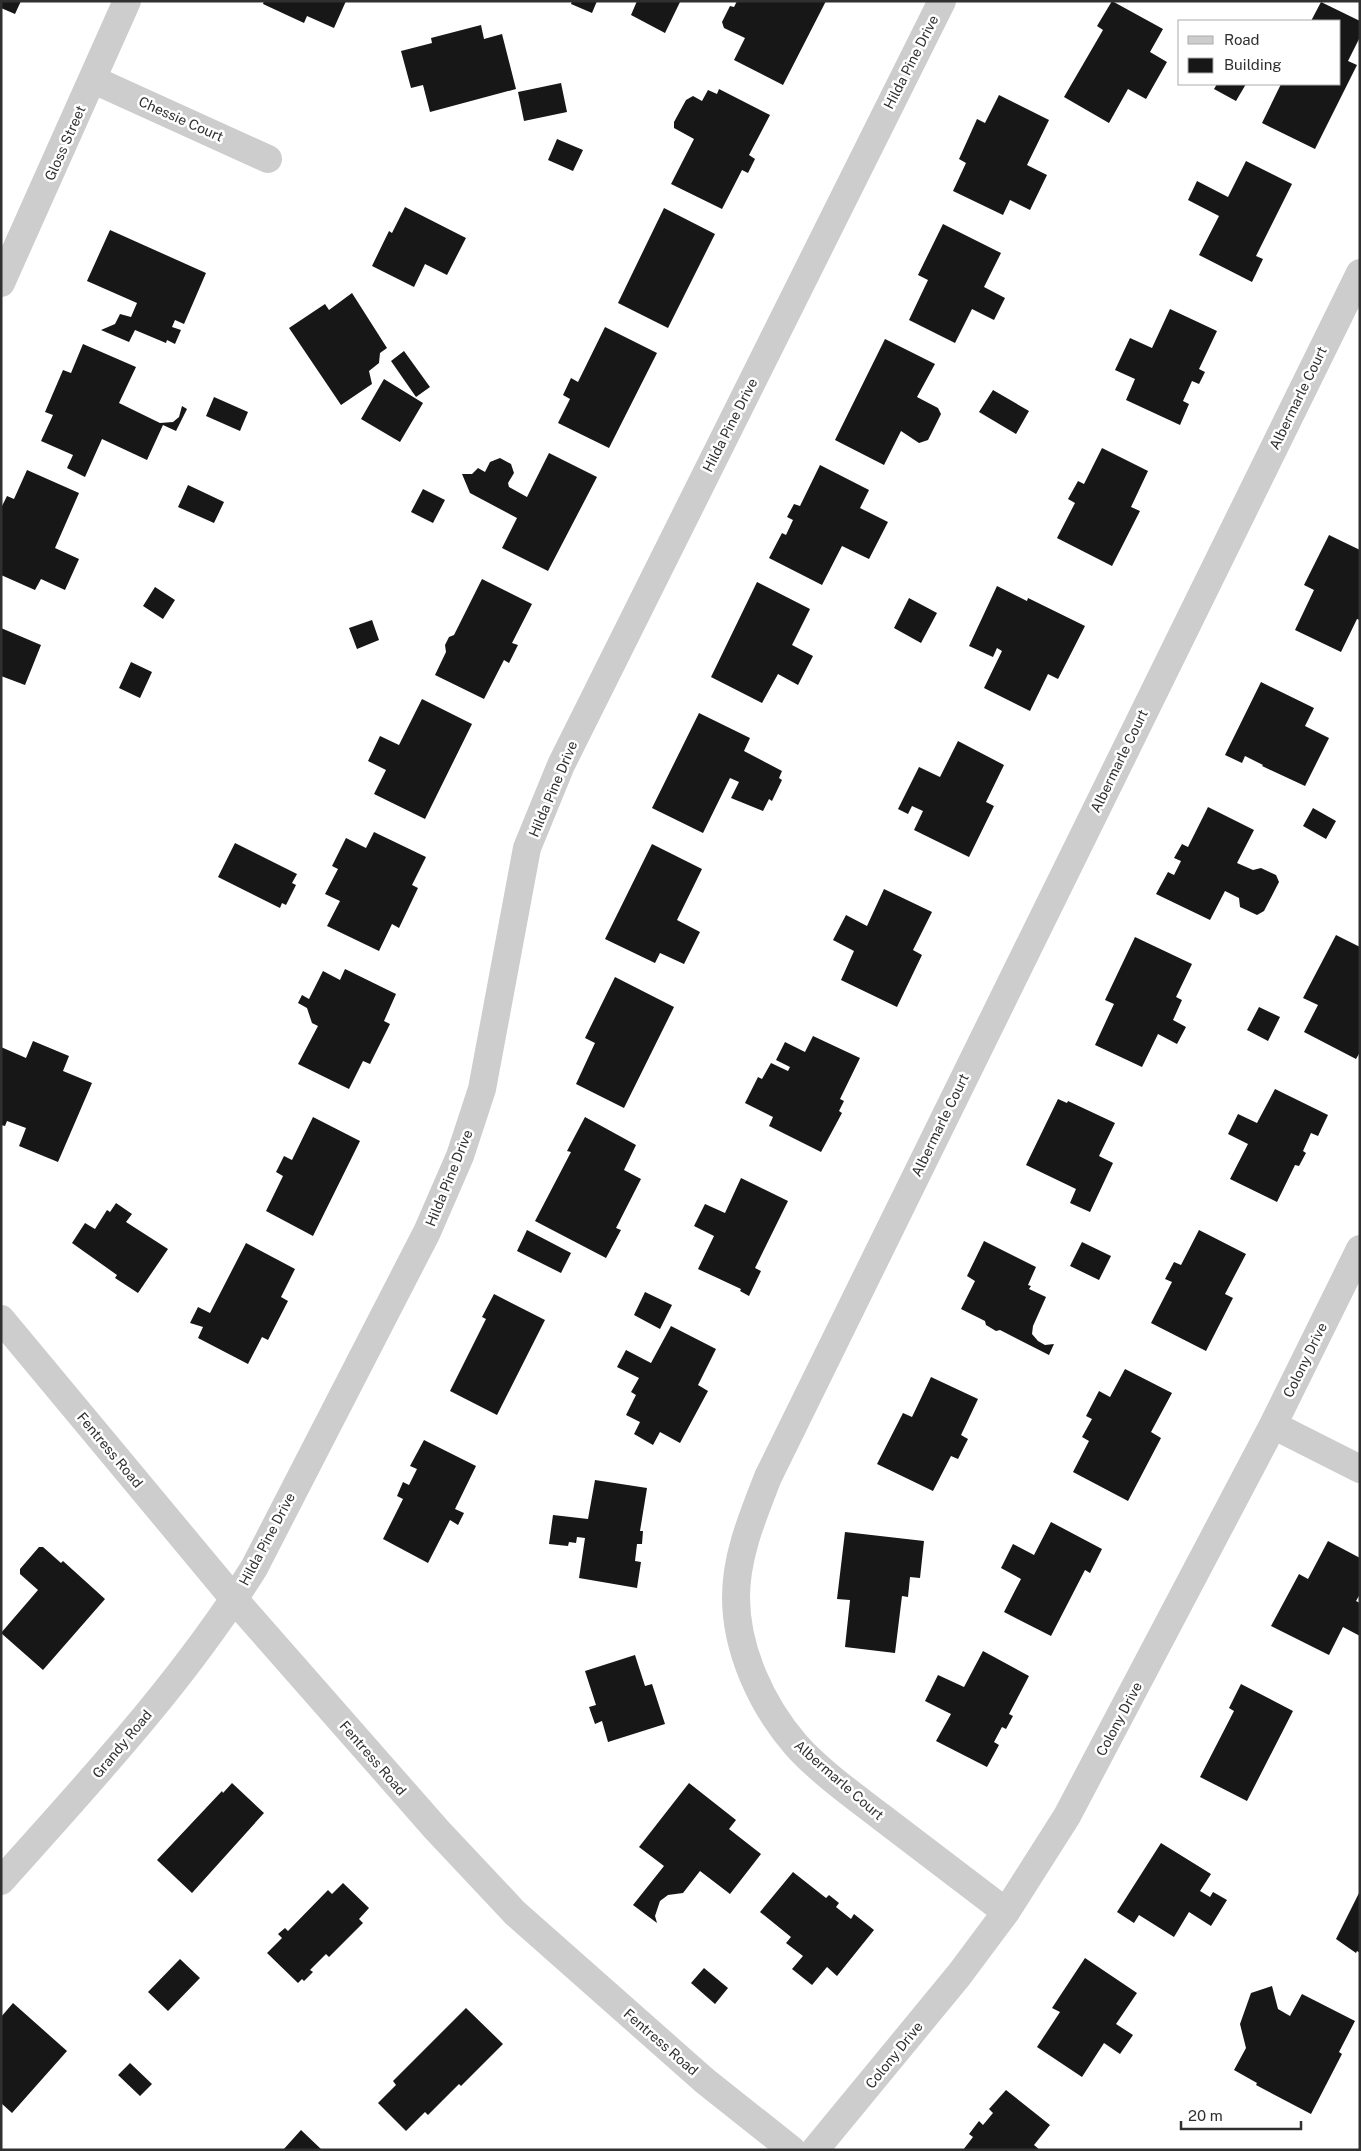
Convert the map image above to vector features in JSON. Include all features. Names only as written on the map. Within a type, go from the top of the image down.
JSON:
[{"type":"street","name":"Gloss Street","points":[[1,283],[94,80],[127,1]]},
{"type":"street","name":"Hilda Pine Drive","points":[[234,1599],[254,1568],[423,1241],[460,1156],[482,1089],[527,848],[561,765],[942,1]]},
{"type":"street","name":"Chessie Court","points":[[94,80],[268,159]]},
{"type":"street","name":"Albermarle Court","points":[[1006,1912],[854,1796],[797,1746],[775,1718],[750,1669],[740,1634],[736,1597],[745,1538],[768,1477],[1360,273]]},
{"type":"street","name":"Colony Drive","points":[[815,2150],[959,1975],[1006,1912],[1067,1816],[1273,1425],[1360,1249]]},
{"type":"street","name":"Fentress Road","points":[[1,1320],[234,1599],[437,1830],[514,1913],[705,2081],[792,2150]]},
{"type":"street","points":[[1273,1425],[1360,1469]]},
{"type":"street","name":"Grandy Road","points":[[1,1881],[110,1759],[185,1670],[234,1599]]},
{"type":"building","points":[[1,1],[21,1],[15,14],[1,8]]},
{"type":"building","points":[[264,1],[346,1],[334,28],[307,16],[304,23],[263,4]]},
{"type":"building","points":[[572,1],[597,1],[592,13],[571,4]]},
{"type":"building","points":[[637,1],[680,2],[665,33],[631,15]]},
{"type":"building","points":[[737,1],[826,1],[783,85],[734,60],[745,38],[724,28],[722,22],[730,6],[734,7]]},
{"type":"building","points":[[1112,1],[1163,29],[1150,52],[1167,62],[1146,99],[1128,89],[1109,123],[1064,97],[1103,30],[1097,26]]},
{"type":"building","points":[[1321,2],[1360,21],[1360,37],[1348,61],[1357,65],[1315,149],[1262,123],[1281,85],[1341,85],[1341,20],[1312,20]]},
{"type":"building","points":[[481,25],[484,39],[502,34],[516,89],[430,112],[423,85],[411,88],[401,51],[432,43],[431,38]]},
{"type":"building","points":[[561,83],[567,112],[524,121],[518,92]]},
{"type":"building","points":[[1216,85],[1245,85],[1236,101],[1214,89]]},
{"type":"building","points":[[719,89],[770,115],[749,155],[755,159],[748,173],[742,170],[722,209],[671,184],[694,139],[674,128],[674,122],[686,100],[693,96],[702,101],[708,90],[717,94]]},
{"type":"building","points":[[999,95],[1049,120],[1027,165],[1047,175],[1030,210],[1010,200],[1003,215],[953,191],[966,163],[959,159],[977,119],[985,123]]},
{"type":"building","points":[[557,139],[583,150],[573,171],[548,160]]},
{"type":"building","points":[[1246,161],[1292,184],[1256,256],[1263,259],[1252,282],[1199,255],[1219,216],[1188,200],[1197,181],[1228,197]]},
{"type":"building","points":[[405,207],[466,238],[447,275],[425,264],[414,287],[372,266],[389,231],[392,233]]},
{"type":"building","points":[[664,208],[715,234],[668,328],[618,303]]},
{"type":"building","points":[[943,224],[1001,253],[984,287],[1005,298],[994,320],[972,309],[955,343],[909,320],[928,280],[918,275]]},
{"type":"building","points":[[110,230],[206,273],[184,324],[175,320],[172,327],[181,330],[175,344],[167,340],[166,343],[135,330],[129,342],[101,330],[115,324],[120,314],[131,317],[137,303],[87,281]]},
{"type":"building","points":[[352,293],[387,348],[380,353],[379,363],[369,371],[372,384],[341,405],[289,328],[325,304],[329,310]]},
{"type":"building","points":[[1170,309],[1217,331],[1199,369],[1205,372],[1199,384],[1192,381],[1183,401],[1189,404],[1180,425],[1126,400],[1135,379],[1115,370],[1130,338],[1152,348]]},
{"type":"building","points":[[605,327],[657,353],[609,448],[558,423],[570,399],[563,395],[571,378],[578,382]]},
{"type":"building","points":[[885,339],[935,364],[917,397],[938,408],[941,414],[928,440],[919,443],[901,431],[884,465],[835,440]]},
{"type":"building","points":[[83,344],[136,367],[119,403],[160,423],[173,422],[179,417],[182,406],[187,409],[176,431],[163,425],[147,460],[102,439],[85,477],[67,468],[73,455],[41,441],[53,415],[45,412],[63,370],[71,373]]},
{"type":"building","points":[[404,351],[430,387],[416,397],[391,361]]},
{"type":"building","points":[[384,379],[423,403],[400,442],[361,419]]},
{"type":"building","points":[[993,390],[1029,411],[1016,434],[979,412]]},
{"type":"building","points":[[214,397],[248,412],[240,431],[206,416]]},
{"type":"building","points":[[1102,448],[1148,471],[1131,507],[1140,511],[1112,566],[1057,538],[1075,503],[1068,499],[1078,481],[1084,484]]},
{"type":"building","points":[[549,453],[597,477],[548,571],[502,548],[517,518],[470,493],[462,474],[472,474],[478,468],[485,472],[490,462],[500,458],[511,464],[514,473],[508,483],[509,487],[527,497]]},
{"type":"building","points":[[820,465],[869,490],[860,508],[888,522],[869,559],[842,546],[822,585],[769,558],[782,533],[786,535],[793,520],[787,517],[794,504],[800,506]]},
{"type":"building","points":[[27,470],[79,493],[55,548],[79,559],[65,590],[41,579],[35,590],[1,575],[1,508],[7,496],[14,499]]},
{"type":"building","points":[[188,485],[224,502],[214,523],[178,507]]},
{"type":"building","points":[[423,489],[445,500],[433,523],[411,512]]},
{"type":"building","points":[[1329,535],[1360,550],[1360,620],[1357,619],[1341,652],[1295,630],[1314,590],[1304,585]]},
{"type":"building","points":[[482,579],[532,604],[512,643],[518,645],[509,663],[504,660],[484,699],[435,675],[446,652],[445,645],[449,637],[454,635]]},
{"type":"building","points":[[757,582],[810,609],[792,645],[813,656],[798,685],[778,674],[762,703],[711,677]]},
{"type":"building","points":[[997,586],[1027,601],[1028,598],[1085,626],[1058,679],[1048,674],[1030,711],[984,688],[1002,651],[997,648],[993,657],[969,646]]},
{"type":"building","points":[[155,587],[175,600],[163,619],[143,606]]},
{"type":"building","points":[[909,598],[937,613],[921,643],[894,628]]},
{"type":"building","points":[[372,620],[379,640],[357,649],[349,628]]},
{"type":"building","points":[[1,628],[41,645],[25,685],[1,676]]},
{"type":"building","points":[[131,662],[152,672],[140,698],[119,688]]},
{"type":"building","points":[[1261,682],[1314,708],[1305,726],[1329,738],[1305,786],[1245,756],[1242,763],[1225,755]]},
{"type":"building","points":[[422,699],[472,724],[425,819],[374,794],[386,770],[368,761],[380,736],[399,745]]},
{"type":"building","points":[[699,713],[750,738],[744,751],[782,771],[779,778],[782,780],[772,801],[769,799],[763,811],[731,798],[739,782],[730,778],[703,833],[652,808]]},
{"type":"building","points":[[958,741],[1004,765],[986,802],[994,806],[969,857],[914,830],[923,811],[912,806],[908,814],[898,809],[919,767],[940,777]]},
{"type":"building","points":[[1208,807],[1254,830],[1237,863],[1253,870],[1261,868],[1276,875],[1279,882],[1264,911],[1257,915],[1240,907],[1239,898],[1225,891],[1210,920],[1156,894],[1168,872],[1174,875],[1181,861],[1174,858],[1182,844],[1188,847]]},
{"type":"building","points":[[1313,808],[1336,821],[1326,839],[1303,826]]},
{"type":"building","points":[[374,832],[426,857],[412,885],[418,888],[399,928],[392,924],[379,951],[327,926],[340,901],[325,894],[338,869],[332,866],[346,838],[366,848]]},
{"type":"building","points":[[235,843],[297,874],[292,883],[296,885],[286,905],[282,903],[280,908],[218,877]]},
{"type":"building","points":[[652,844],[702,869],[677,920],[700,932],[684,964],[660,953],[655,963],[605,939]]},
{"type":"building","points":[[884,889],[932,912],[913,950],[922,955],[897,1007],[841,980],[854,951],[833,940],[846,915],[867,926]]},
{"type":"building","points":[[1336,935],[1360,947],[1360,1052],[1356,1059],[1304,1032],[1318,1005],[1303,998]]},
{"type":"building","points":[[1135,937],[1192,964],[1176,997],[1182,1000],[1173,1020],[1186,1027],[1177,1044],[1158,1034],[1142,1067],[1095,1045],[1114,1004],[1105,1000]]},
{"type":"building","points":[[345,969],[396,994],[384,1021],[390,1024],[370,1064],[363,1061],[349,1089],[298,1064],[318,1026],[312,1023],[307,1008],[298,1003],[302,995],[309,999],[323,971],[340,980]]},
{"type":"building","points":[[615,977],[674,1007],[624,1108],[576,1084],[595,1043],[585,1038]]},
{"type":"building","points":[[1259,1007],[1280,1017],[1268,1041],[1247,1030]]},
{"type":"building","points":[[813,1036],[860,1058],[840,1099],[844,1101],[839,1111],[842,1113],[821,1152],[769,1126],[773,1117],[745,1103],[758,1077],[762,1079],[771,1063],[788,1071],[790,1067],[776,1060],[785,1042],[805,1052]]},
{"type":"building","points":[[33,1041],[69,1056],[63,1071],[92,1083],[58,1162],[19,1146],[26,1128],[7,1121],[5,1126],[1,1125],[1,1047],[26,1058]]},
{"type":"building","points":[[1275,1089],[1328,1115],[1318,1136],[1311,1133],[1303,1151],[1306,1153],[1299,1166],[1295,1165],[1277,1202],[1230,1179],[1248,1144],[1228,1134],[1238,1114],[1257,1123]]},
{"type":"building","points":[[1058,1099],[1067,1103],[1068,1101],[1115,1123],[1099,1156],[1113,1163],[1090,1212],[1070,1203],[1076,1189],[1026,1165]]},
{"type":"building","points":[[313,1117],[360,1141],[313,1236],[266,1211],[283,1176],[276,1172],[284,1156],[292,1160]]},
{"type":"building","points":[[585,1117],[636,1145],[624,1170],[641,1179],[616,1228],[621,1230],[606,1258],[535,1221],[571,1152],[567,1151]]},
{"type":"building","points":[[741,1178],[788,1201],[755,1268],[761,1271],[749,1296],[740,1291],[741,1289],[698,1269],[714,1236],[694,1226],[705,1204],[725,1213]]},
{"type":"building","points":[[116,1203],[132,1214],[126,1222],[168,1249],[138,1293],[115,1278],[117,1275],[72,1243],[85,1223],[95,1229],[107,1210],[110,1212]]},
{"type":"building","points":[[527,1230],[571,1253],[561,1273],[517,1251]]},
{"type":"building","points":[[1199,1230],[1246,1254],[1225,1294],[1233,1298],[1206,1351],[1151,1323],[1172,1282],[1165,1279],[1174,1262],[1181,1265]]},
{"type":"building","points":[[984,1241],[1036,1267],[1028,1285],[1031,1286],[1029,1289],[1046,1297],[1033,1326],[1032,1334],[1045,1345],[1054,1344],[1049,1355],[1000,1330],[996,1331],[986,1325],[985,1321],[961,1309],[975,1281],[967,1276]]},
{"type":"building","points":[[1082,1242],[1111,1256],[1099,1280],[1070,1266]]},
{"type":"building","points":[[246,1243],[295,1269],[281,1297],[288,1301],[268,1340],[262,1337],[248,1364],[198,1338],[203,1327],[190,1323],[198,1307],[210,1313]]},
{"type":"building","points":[[645,1292],[672,1305],[660,1329],[634,1315]]},
{"type":"building","points":[[494,1294],[545,1320],[497,1415],[450,1391],[486,1319],[482,1317]]},
{"type":"building","points":[[671,1326],[716,1349],[698,1385],[708,1391],[680,1443],[660,1432],[653,1445],[634,1434],[640,1422],[626,1415],[636,1395],[631,1392],[639,1378],[617,1367],[626,1350],[651,1363]]},
{"type":"building","points":[[1125,1369],[1172,1393],[1151,1432],[1161,1438],[1128,1501],[1073,1472],[1089,1441],[1082,1437],[1092,1419],[1086,1416],[1099,1391],[1110,1397]]},
{"type":"building","points":[[931,1377],[978,1399],[961,1435],[968,1439],[958,1459],[951,1456],[933,1491],[877,1464],[903,1413],[912,1417]]},
{"type":"building","points":[[424,1440],[476,1466],[455,1509],[464,1513],[458,1525],[450,1520],[428,1563],[383,1539],[403,1499],[397,1496],[403,1482],[409,1485],[417,1469],[410,1466]]},
{"type":"building","points":[[595,1480],[647,1488],[640,1531],[643,1531],[642,1544],[637,1544],[635,1561],[641,1562],[637,1588],[579,1578],[585,1538],[577,1537],[576,1543],[569,1542],[568,1546],[549,1544],[553,1515],[588,1519]]},
{"type":"building","points":[[1051,1522],[1102,1549],[1090,1573],[1085,1570],[1051,1636],[1004,1612],[1021,1579],[1001,1568],[1013,1544],[1034,1555]]},
{"type":"building","points":[[845,1532],[924,1541],[920,1578],[910,1577],[908,1597],[902,1596],[895,1653],[845,1647],[850,1600],[837,1599]]},
{"type":"building","points":[[1328,1541],[1360,1558],[1360,1594],[1356,1601],[1360,1603],[1360,1636],[1343,1627],[1329,1655],[1271,1626],[1299,1574],[1308,1579]]},
{"type":"building","points":[[39,1547],[43,1547],[61,1563],[63,1561],[105,1599],[43,1670],[1,1633],[38,1590],[20,1574],[20,1569]]},
{"type":"building","points":[[983,1651],[1029,1676],[1009,1714],[1013,1716],[1006,1729],[1002,1727],[994,1742],[999,1745],[987,1767],[936,1741],[951,1714],[925,1701],[938,1675],[964,1687]]},
{"type":"building","points":[[635,1655],[645,1686],[652,1684],[665,1724],[608,1742],[602,1721],[595,1724],[589,1707],[596,1705],[585,1671]]},
{"type":"building","points":[[1241,1684],[1293,1711],[1247,1801],[1200,1777],[1234,1711],[1229,1708]]},
{"type":"building","points":[[232,1783],[264,1813],[192,1893],[157,1860],[222,1791],[223,1793]]},
{"type":"building","points":[[689,1783],[736,1820],[729,1829],[761,1854],[730,1894],[700,1871],[683,1893],[668,1895],[660,1901],[655,1916],[657,1923],[633,1905],[664,1866],[639,1847]]},
{"type":"building","points":[[1161,1843],[1211,1874],[1200,1891],[1210,1897],[1213,1892],[1227,1900],[1211,1926],[1189,1912],[1174,1937],[1139,1915],[1134,1923],[1117,1912]]},
{"type":"building","points":[[793,1872],[826,1898],[829,1895],[839,1903],[836,1907],[851,1919],[854,1914],[874,1930],[837,1976],[827,1967],[812,1985],[792,1969],[803,1956],[786,1943],[791,1937],[760,1912]]},
{"type":"building","points":[[343,1883],[369,1908],[359,1919],[363,1923],[329,1957],[326,1954],[310,1970],[313,1972],[304,1981],[302,1979],[298,1983],[267,1953],[282,1938],[278,1934],[285,1928],[288,1931],[328,1890],[332,1894]]},
{"type":"building","points":[[1360,1891],[1360,1953],[1357,1951],[1356,1953],[1336,1939]]},
{"type":"building","points":[[1085,1958],[1137,1993],[1116,2024],[1133,2035],[1120,2054],[1104,2043],[1082,2077],[1037,2047],[1060,2012],[1052,2008]]},
{"type":"building","points":[[180,1959],[200,1978],[168,2011],[148,1992]]},
{"type":"building","points":[[704,1968],[728,1988],[715,2004],[691,1983]]},
{"type":"building","points":[[1272,1986],[1278,2009],[1290,2016],[1302,1994],[1355,2021],[1339,2052],[1342,2054],[1311,2114],[1256,2085],[1257,2083],[1234,2070],[1246,2048],[1240,2024],[1251,1993]]},
{"type":"building","points":[[13,2003],[67,2051],[12,2113],[1,2103],[1,2017]]},
{"type":"building","points":[[466,2008],[503,2044],[461,2086],[459,2084],[428,2115],[425,2112],[406,2131],[378,2103],[396,2085],[393,2081]]},
{"type":"building","points":[[130,2063],[152,2084],[140,2096],[118,2075]]},
{"type":"building","points":[[1006,2090],[1050,2125],[1034,2145],[1040,2150],[963,2150],[973,2137],[969,2134],[979,2121],[983,2125],[993,2113],[989,2109]]},
{"type":"building","points":[[301,2130],[322,2150],[283,2150]]}]
